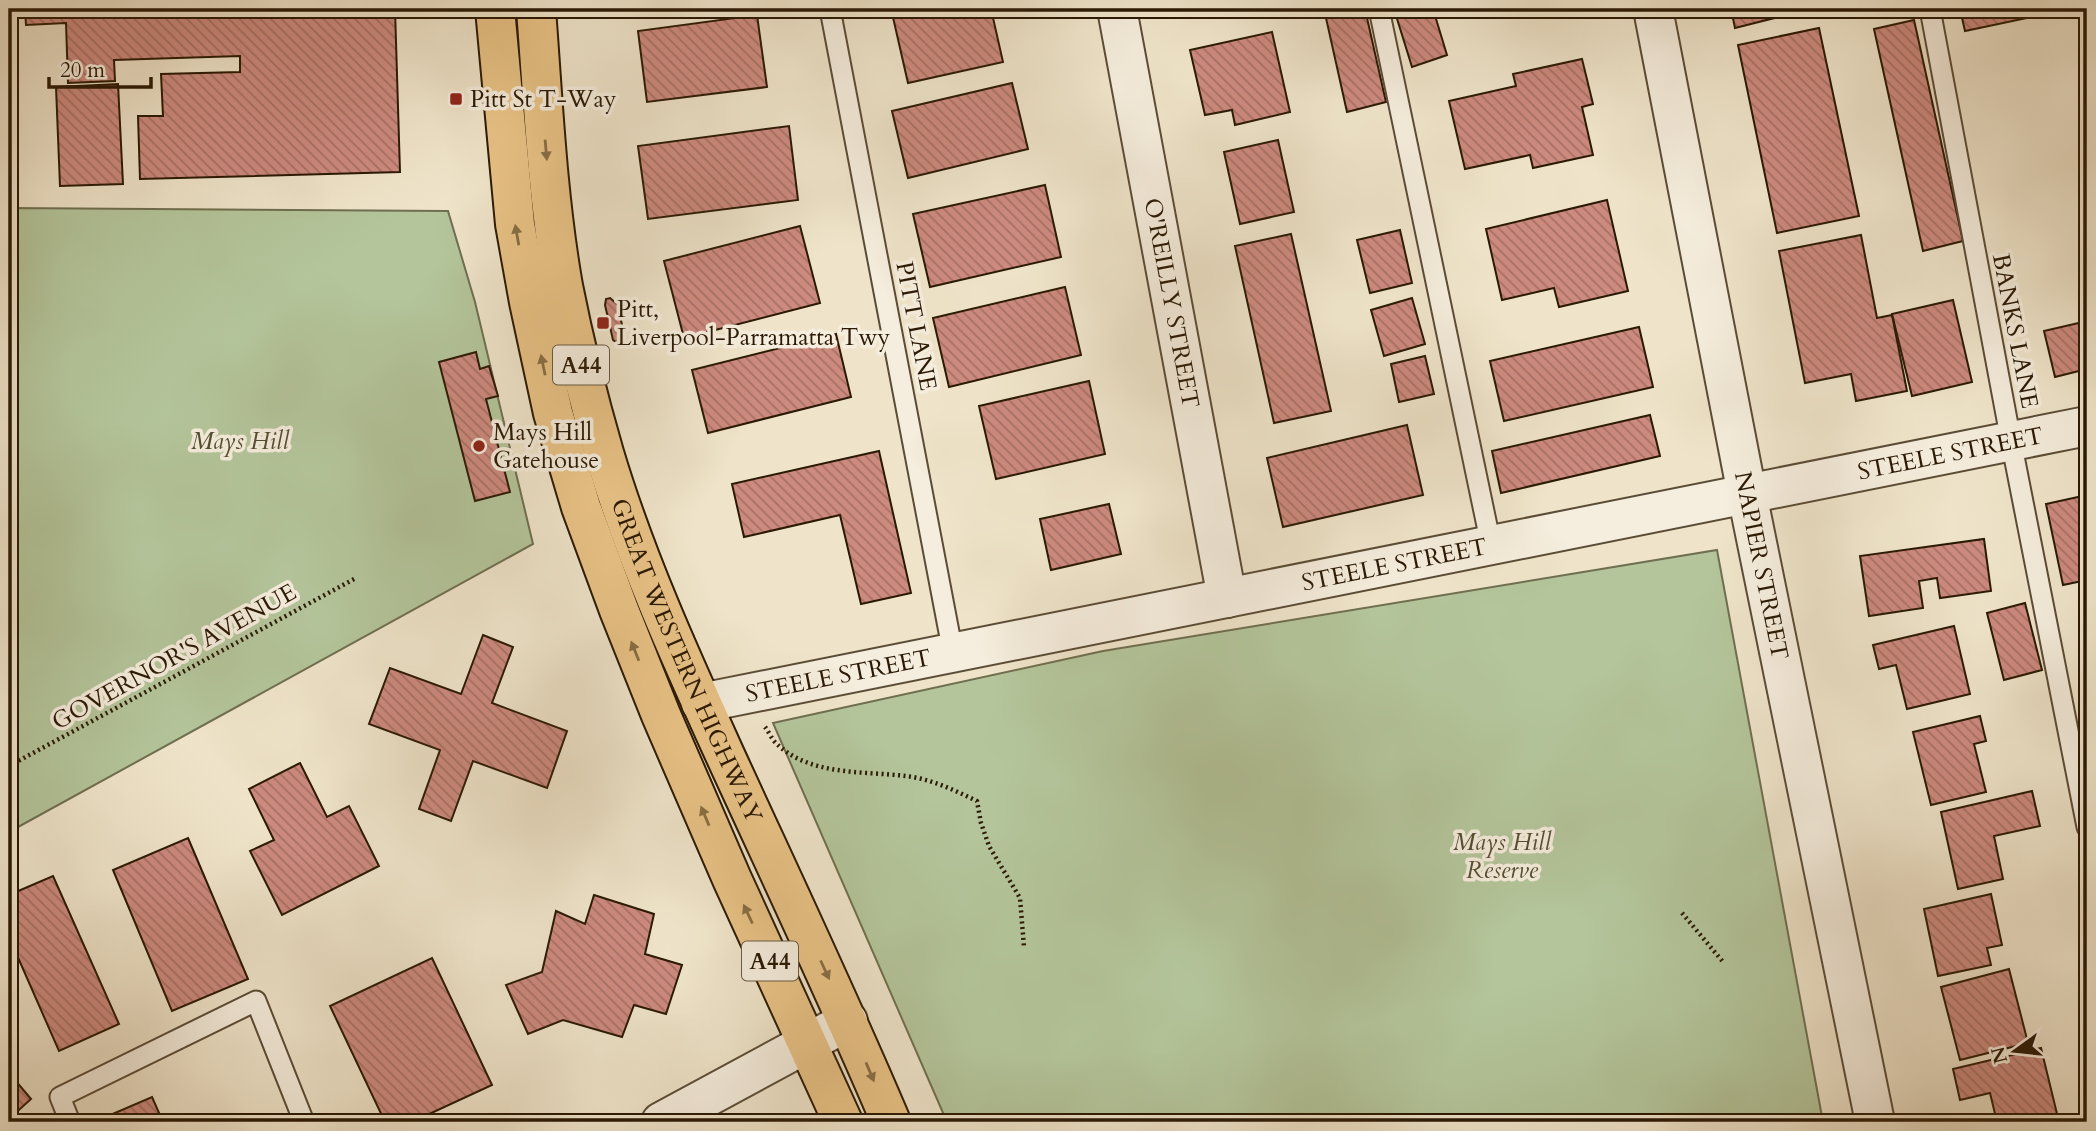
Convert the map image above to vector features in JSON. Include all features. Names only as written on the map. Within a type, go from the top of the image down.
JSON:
[{"type":"highway","name":"GREAT WESTERN HIGHWAY","points":[[495,9],[515,225],[553,413],[581,507],[661,715],[732,879],[843,1122]]},
{"type":"highway","name":"GREAT WESTERN HIGHWAY","points":[[536,9],[546,153],[563,285],[580,363],[623,514],[701,703],[848,1021],[891,1122]]},
{"type":"street","name":"O'REILLY STREET","points":[[1116,9],[1227,598]]},
{"type":"street","name":"NAPIER STREET","points":[[1653,9],[1747,494],[1875,1122]]},
{"type":"street","name":"STEELE STREET","points":[[701,703],[2087,426]]},
{"type":"street","points":[[661,1122],[848,1021]]},
{"type":"lane","name":"PITT LANE","points":[[831,9],[953,653]]},
{"type":"lane","points":[[1379,9],[1491,545]]},
{"type":"lane","name":"BANKS LANE","points":[[1930,9],[2087,827]]},
{"type":"lane","points":[[70,1122],[60,1097],[256,1001],[304,1122]]},
{"type":"path","name":"GOVERNOR'S AVENUE","points":[[9,766],[356,578]]},
{"type":"path","points":[[765,726],[777,744],[803,762],[853,774],[907,776],[938,783],[977,801],[989,846],[1020,898],[1024,947]]},
{"type":"path","points":[[1682,913],[1724,963]]},
{"type":"green space","name":"Mays Hill","points":[[9,208],[448,211],[475,302],[533,544],[9,832]]},
{"type":"green space","name":"Mays Hill Reserve","points":[[1717,550],[1823,1122],[947,1122],[773,723],[1103,651]]},
{"type":"building","points":[[25,9],[395,9],[400,172],[140,179],[138,116],[163,116],[161,74],[240,72],[240,56],[114,60],[115,81],[68,83],[66,23],[26,25]]},
{"type":"building","points":[[911,9],[991,9],[1003,62],[908,83],[892,13]]},
{"type":"building","points":[[1365,9],[1386,102],[1347,112],[1326,18]]},
{"type":"building","points":[[1394,9],[1433,9],[1447,55],[1412,67]]},
{"type":"building","points":[[1731,9],[1810,9],[1735,28]]},
{"type":"building","points":[[1960,9],[2069,9],[1965,31]]},
{"type":"building","points":[[757,15],[767,87],[647,102],[638,31]]},
{"type":"building","points":[[1914,20],[1963,241],[1923,251],[1874,29]]},
{"type":"building","points":[[1819,28],[1859,216],[1777,233],[1738,45]]},
{"type":"building","points":[[1272,32],[1290,112],[1235,125],[1232,110],[1205,115],[1190,50]]},
{"type":"building","points":[[1582,59],[1593,104],[1582,107],[1593,155],[1533,168],[1530,155],[1465,169],[1449,101],[1516,86],[1513,74]]},
{"type":"building","points":[[1012,83],[1028,149],[908,178],[892,111]]},
{"type":"building","points":[[118,84],[123,184],[60,186],[56,87]]},
{"type":"building","points":[[789,126],[798,200],[648,219],[638,146]]},
{"type":"building","points":[[1278,140],[1294,212],[1240,224],[1224,152]]},
{"type":"building","points":[[1045,185],[1061,257],[930,287],[913,214]]},
{"type":"building","points":[[1607,200],[1628,291],[1559,307],[1554,288],[1502,300],[1486,229]]},
{"type":"building","points":[[800,226],[820,303],[684,338],[664,261]]},
{"type":"building","points":[[1400,230],[1412,283],[1370,293],[1357,240]]},
{"type":"building","points":[[1291,234],[1331,411],[1274,423],[1235,246]]},
{"type":"building","points":[[1861,235],[1877,318],[1892,315],[1907,391],[1856,401],[1851,374],[1805,383],[1779,251]]},
{"type":"building","points":[[1065,287],[1081,355],[949,387],[933,318]]},
{"type":"building","points":[[610,298],[618,305],[623,330],[620,340],[616,342],[613,340],[605,305],[606,299]]},
{"type":"building","points":[[1412,298],[1425,344],[1384,356],[1371,310]]},
{"type":"building","points":[[1953,300],[1972,382],[1912,396],[1892,314]]},
{"type":"building","points":[[2087,321],[2087,369],[2055,377],[2044,331]]},
{"type":"building","points":[[1639,327],[1653,387],[1504,421],[1490,361]]},
{"type":"building","points":[[836,334],[851,397],[708,433],[692,370]]},
{"type":"building","name":"Mays Hill Gatehouse","points":[[476,352],[480,369],[489,366],[498,396],[486,399],[510,492],[475,501],[439,362]]},
{"type":"building","points":[[1425,356],[1434,394],[1399,402],[1391,364]]},
{"type":"building","points":[[1089,381],[1105,454],[996,479],[979,406]]},
{"type":"building","points":[[1650,415],[1660,456],[1501,493],[1492,451]]},
{"type":"building","points":[[1407,425],[1423,495],[1283,527],[1267,458]]},
{"type":"building","points":[[879,451],[911,593],[861,604],[840,515],[744,537],[732,484]]},
{"type":"building","points":[[2087,495],[2087,580],[2063,585],[2046,504]]},
{"type":"building","points":[[1109,504],[1121,554],[1051,570],[1040,519]]},
{"type":"building","points":[[1984,539],[1991,591],[1940,598],[1937,578],[1919,581],[1923,608],[1869,616],[1860,556]]},
{"type":"building","points":[[2025,603],[2042,670],[2004,680],[1987,613]]},
{"type":"building","points":[[1954,626],[1970,694],[1907,709],[1896,665],[1879,669],[1873,645]]},
{"type":"building","points":[[483,635],[513,647],[492,703],[567,731],[547,788],[473,761],[451,821],[419,809],[440,750],[369,724],[390,668],[461,694]]},
{"type":"building","points":[[1980,716],[1986,741],[1974,744],[1986,792],[1931,805],[1913,732]]},
{"type":"building","points":[[300,763],[327,817],[349,806],[379,866],[282,915],[250,851],[274,840],[249,789]]},
{"type":"building","points":[[2032,791],[2040,826],[1994,836],[2003,879],[1958,889],[1941,812]]},
{"type":"building","points":[[188,838],[248,979],[172,1011],[113,870]]},
{"type":"building","points":[[53,876],[119,1024],[59,1051],[9,937],[9,895]]},
{"type":"building","points":[[1991,894],[2002,945],[1987,948],[1991,965],[1938,976],[1924,909]]},
{"type":"building","points":[[594,895],[654,914],[645,954],[682,965],[666,1014],[634,1005],[622,1037],[563,1020],[528,1034],[506,985],[542,972],[556,911],[585,924]]},
{"type":"building","points":[[432,958],[492,1085],[412,1122],[385,1122],[330,1006]]},
{"type":"building","points":[[2009,969],[2028,1043],[1960,1060],[1941,987]]},
{"type":"building","points":[[2041,1048],[2059,1122],[1997,1122],[1990,1093],[1960,1100],[1953,1069]]},
{"type":"building","points":[[9,1073],[31,1099],[9,1119]]},
{"type":"building","points":[[152,1097],[163,1122],[94,1122]]},
{"type":"place","name":"Pitt St T-Way","points":[[456,99]]},
{"type":"place","name":"Pitt, Liverpool-Parramatta Twy","points":[[603,323]]},
{"type":"place","name":"Mays Hill Gatehouse","points":[[479,446]]}]
